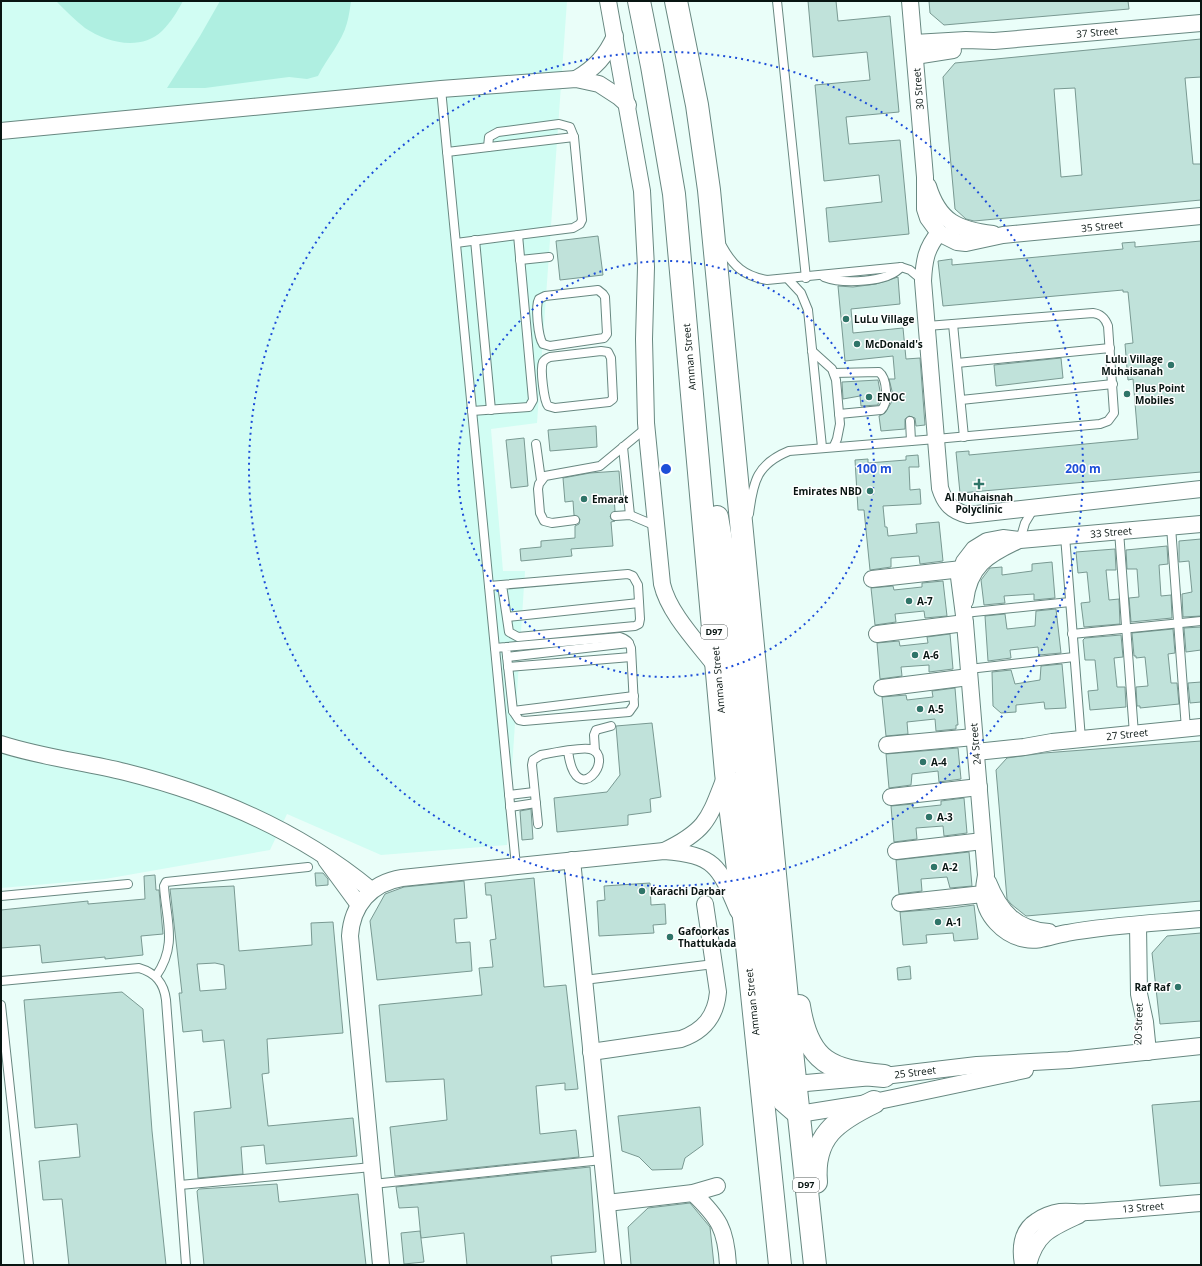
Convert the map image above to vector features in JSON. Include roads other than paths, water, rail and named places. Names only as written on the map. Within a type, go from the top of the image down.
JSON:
[{"type":"main road","name":"Amman Street","points":[[638,1],[652,66],[674,194],[718,668],[726,773],[745,926],[778,1085]]},
{"type":"main road","name":"Amman Street","points":[[676,1],[697,105],[714,232],[780,925],[778,1085],[780,1265]]},
{"type":"main road","points":[[697,440],[710,486],[728,580],[778,1085],[784,1101],[799,1114]]},
{"type":"main road","points":[[780,925],[791,958],[802,1028],[812,1047],[829,1063],[840,1070],[852,1073],[884,1076]]},
{"type":"main road","points":[[815,1261],[820,1229],[816,1166],[821,1144],[827,1134],[840,1120],[874,1102]]},
{"type":"main road","name":"D97","points":[[799,1114],[815,1261]]},
{"type":"street","points":[[608,1],[638,166],[645,229],[646,267],[644,339],[646,428],[664,594],[674,612],[718,668]]},
{"type":"street","name":"30 Street","points":[[910,1],[925,177],[925,209],[930,222],[939,233]]},
{"type":"street","name":"37 Street","points":[[914,49],[966,48],[994,41],[1201,23]]},
{"type":"street","points":[[576,79],[600,61],[610,47],[615,36]]},
{"type":"street","points":[[1,131],[441,89],[576,79],[588,80],[610,90],[628,105]]},
{"type":"street","name":"30 Street","points":[[925,177],[937,209],[945,218],[966,230],[1003,235]]},
{"type":"street","name":"35 Street","points":[[1003,235],[1201,216]]},
{"type":"street","points":[[1003,235],[966,243],[947,238],[939,233],[928,249],[924,259],[923,281],[940,488],[944,499],[950,507],[958,512],[968,515],[1201,489]]},
{"type":"street","name":"33 Street","points":[[964,618],[959,588],[959,577],[964,562],[974,549],[987,541],[1003,538],[1020,540],[1201,524]]},
{"type":"street","name":"33 Street","points":[[964,618],[968,584],[974,572],[982,561],[992,553],[1020,540]]},
{"type":"street","points":[[872,579],[962,569]]},
{"type":"street","points":[[877,634],[964,618]]},
{"type":"street","name":"24 Street","points":[[964,618],[986,874],[984,894],[987,907],[995,923],[1009,934],[1026,940],[1044,939],[1067,933],[1201,919]]},
{"type":"street","points":[[882,688],[969,673]]},
{"type":"street","name":"27 Street","points":[[887,745],[975,743],[1024,747],[1052,742],[1194,728]]},
{"type":"street","points":[[1,744],[37,754],[126,773],[180,789],[255,818],[320,852],[342,866],[371,890]]},
{"type":"street","points":[[664,851],[690,837],[703,825],[712,809],[726,773]]},
{"type":"street","points":[[891,796],[978,787]]},
{"type":"street","points":[[896,851],[983,841]]},
{"type":"street","points":[[381,1265],[350,936],[352,920],[359,905],[371,890],[394,879],[664,851],[694,854],[711,863],[724,878],[745,926]]},
{"type":"street","points":[[320,852],[359,905]]},
{"type":"street","points":[[572,860],[613,1265]]},
{"type":"street","name":"24 Street","points":[[986,874],[998,904],[1007,915],[1017,923],[1029,929],[1067,933]]},
{"type":"street","points":[[900,903],[984,894]]},
{"type":"street","points":[[591,1052],[682,1039],[700,1030],[708,1022],[717,1002],[718,992],[705,904]]},
{"type":"street","name":"20 Street","points":[[1133,926],[1143,1053]]},
{"type":"street","name":"25 Street","points":[[778,1085],[884,1076],[977,1065],[1069,1060],[1201,1046]]},
{"type":"street","name":"25 Street","points":[[799,1114],[874,1102],[1069,1060]]},
{"type":"street","points":[[607,1203],[693,1193],[717,1186]]},
{"type":"street","points":[[693,1193],[714,1214],[724,1233],[728,1265]]},
{"type":"street","name":"13 Street","points":[[1022,1265],[1021,1247],[1029,1228],[1037,1221],[1058,1212],[1086,1212],[1201,1203]]},
{"type":"street","name":"13 Street","points":[[1028,1265],[1033,1248],[1045,1233],[1052,1227],[1086,1212]]},
{"type":"lane","points":[[777,1],[806,278]]},
{"type":"lane","points":[[441,89],[516,866]]},
{"type":"lane","points":[[456,243],[573,228],[580,224],[582,216],[574,137],[570,127],[565,125],[552,125],[493,133],[490,137],[488,147]]},
{"type":"lane","points":[[447,152],[574,137]]},
{"type":"lane","points":[[714,232],[733,264],[742,272],[754,278],[767,280],[806,278],[901,267],[914,272],[923,281]]},
{"type":"lane","points":[[472,411],[526,407],[532,404],[533,400],[518,235]]},
{"type":"lane","points":[[475,240],[491,410]]},
{"type":"lane","points":[[520,260],[549,257]]},
{"type":"lane","points":[[788,279],[801,293],[805,301],[822,447]]},
{"type":"lane","points":[[524,298],[598,290],[604,294],[606,336],[602,339],[546,345],[540,341],[537,305],[542,297]]},
{"type":"lane","points":[[744,558],[752,490],[757,476],[765,465],[776,456],[789,451],[822,447],[964,437],[1104,423],[1111,418],[1114,413],[1110,348],[1106,321],[1096,313],[927,326]]},
{"type":"lane","points":[[953,324],[964,437]]},
{"type":"lane","points":[[561,344],[562,356]]},
{"type":"lane","points":[[957,363],[1110,348]]},
{"type":"lane","points":[[605,351],[608,352],[611,358],[613,399],[609,402],[555,408],[548,406],[545,399],[543,363],[547,358],[562,356],[605,351]]},
{"type":"lane","points":[[812,351],[834,373],[839,414],[839,432],[834,446]]},
{"type":"lane","points":[[834,373],[879,372],[884,377],[886,402],[881,410],[839,414]]},
{"type":"lane","points":[[961,400],[1113,384]]},
{"type":"lane","points":[[910,421],[910,441]]},
{"type":"lane","points":[[541,480],[549,474],[600,466],[646,428]]},
{"type":"lane","points":[[536,444],[541,480],[538,489],[540,513],[544,520],[552,523],[575,520]]},
{"type":"lane","points":[[624,447],[630,515]]},
{"type":"lane","points":[[1020,540],[1025,523],[1035,508]]},
{"type":"lane","points":[[615,516],[630,515],[656,526]]},
{"type":"lane","points":[[1171,527],[1178,623],[1194,728]]},
{"type":"lane","points":[[1119,531],[1134,734]]},
{"type":"lane","points":[[1065,536],[1081,739]]},
{"type":"lane","points":[[489,586],[628,574],[636,580],[640,620],[635,626],[518,637],[509,632],[502,585]]},
{"type":"lane","points":[[964,618],[1070,602]]},
{"type":"lane","points":[[507,616],[639,603]]},
{"type":"lane","points":[[1072,634],[1201,621]]},
{"type":"lane","points":[[495,648],[506,647],[620,637],[629,643],[634,705],[629,712],[524,721],[515,716],[513,711],[506,647]]},
{"type":"lane","points":[[507,657],[629,643]]},
{"type":"lane","points":[[508,667],[631,657]]},
{"type":"lane","points":[[969,673],[1074,657]]},
{"type":"lane","points":[[513,711],[634,696]]},
{"type":"lane","points":[[568,751],[570,767],[573,774],[579,778],[587,779],[594,776],[598,770],[598,756],[595,751],[594,735],[596,730],[611,726]]},
{"type":"lane","points":[[538,824],[534,792],[533,760],[541,755],[568,751],[589,748],[595,751]]},
{"type":"lane","points":[[509,795],[534,792]]},
{"type":"lane","points":[[510,807],[536,803]]},
{"type":"lane","points":[[156,976],[167,956],[170,943],[164,891],[166,882],[308,867]]},
{"type":"lane","points":[[1,896],[128,884]]},
{"type":"lane","points":[[584,980],[714,964]]},
{"type":"lane","points":[[1,982],[130,968],[148,971],[156,976],[165,991],[186,1265]]},
{"type":"lane","points":[[1,1005],[29,1265]]},
{"type":"lane","points":[[373,1184],[602,1160]]},
{"type":"lane","points":[[180,1186],[372,1167]]},
{"type":"place","name":"LuLu Village","points":[[846,319]]},
{"type":"place","name":"McDonald's","points":[[857,344]]},
{"type":"place","name":"Lulu Village Muhaisanah","points":[[1171,365]]},
{"type":"place","name":"Plus Point Mobiles","points":[[1127,394]]},
{"type":"place","name":"ENOC","points":[[869,397]]},
{"type":"place","name":"Al Muhaisnah Polyclinic","points":[[979,484]]},
{"type":"place","name":"Emirates NBD","points":[[870,491]]},
{"type":"place","name":"Emarat","points":[[584,499]]},
{"type":"place","name":"A-7","points":[[909,601]]},
{"type":"place","name":"A-6","points":[[915,655]]},
{"type":"place","name":"A-5","points":[[920,709]]},
{"type":"place","name":"A-4","points":[[923,762]]},
{"type":"place","name":"A-3","points":[[929,817]]},
{"type":"place","name":"A-2","points":[[934,867]]},
{"type":"place","name":"Karachi Darbar","points":[[642,891]]},
{"type":"place","name":"A-1","points":[[938,922]]},
{"type":"place","name":"Gafoorkas Thattukada","points":[[670,937]]},
{"type":"place","name":"Raf Raf","points":[[1178,987]]}]
